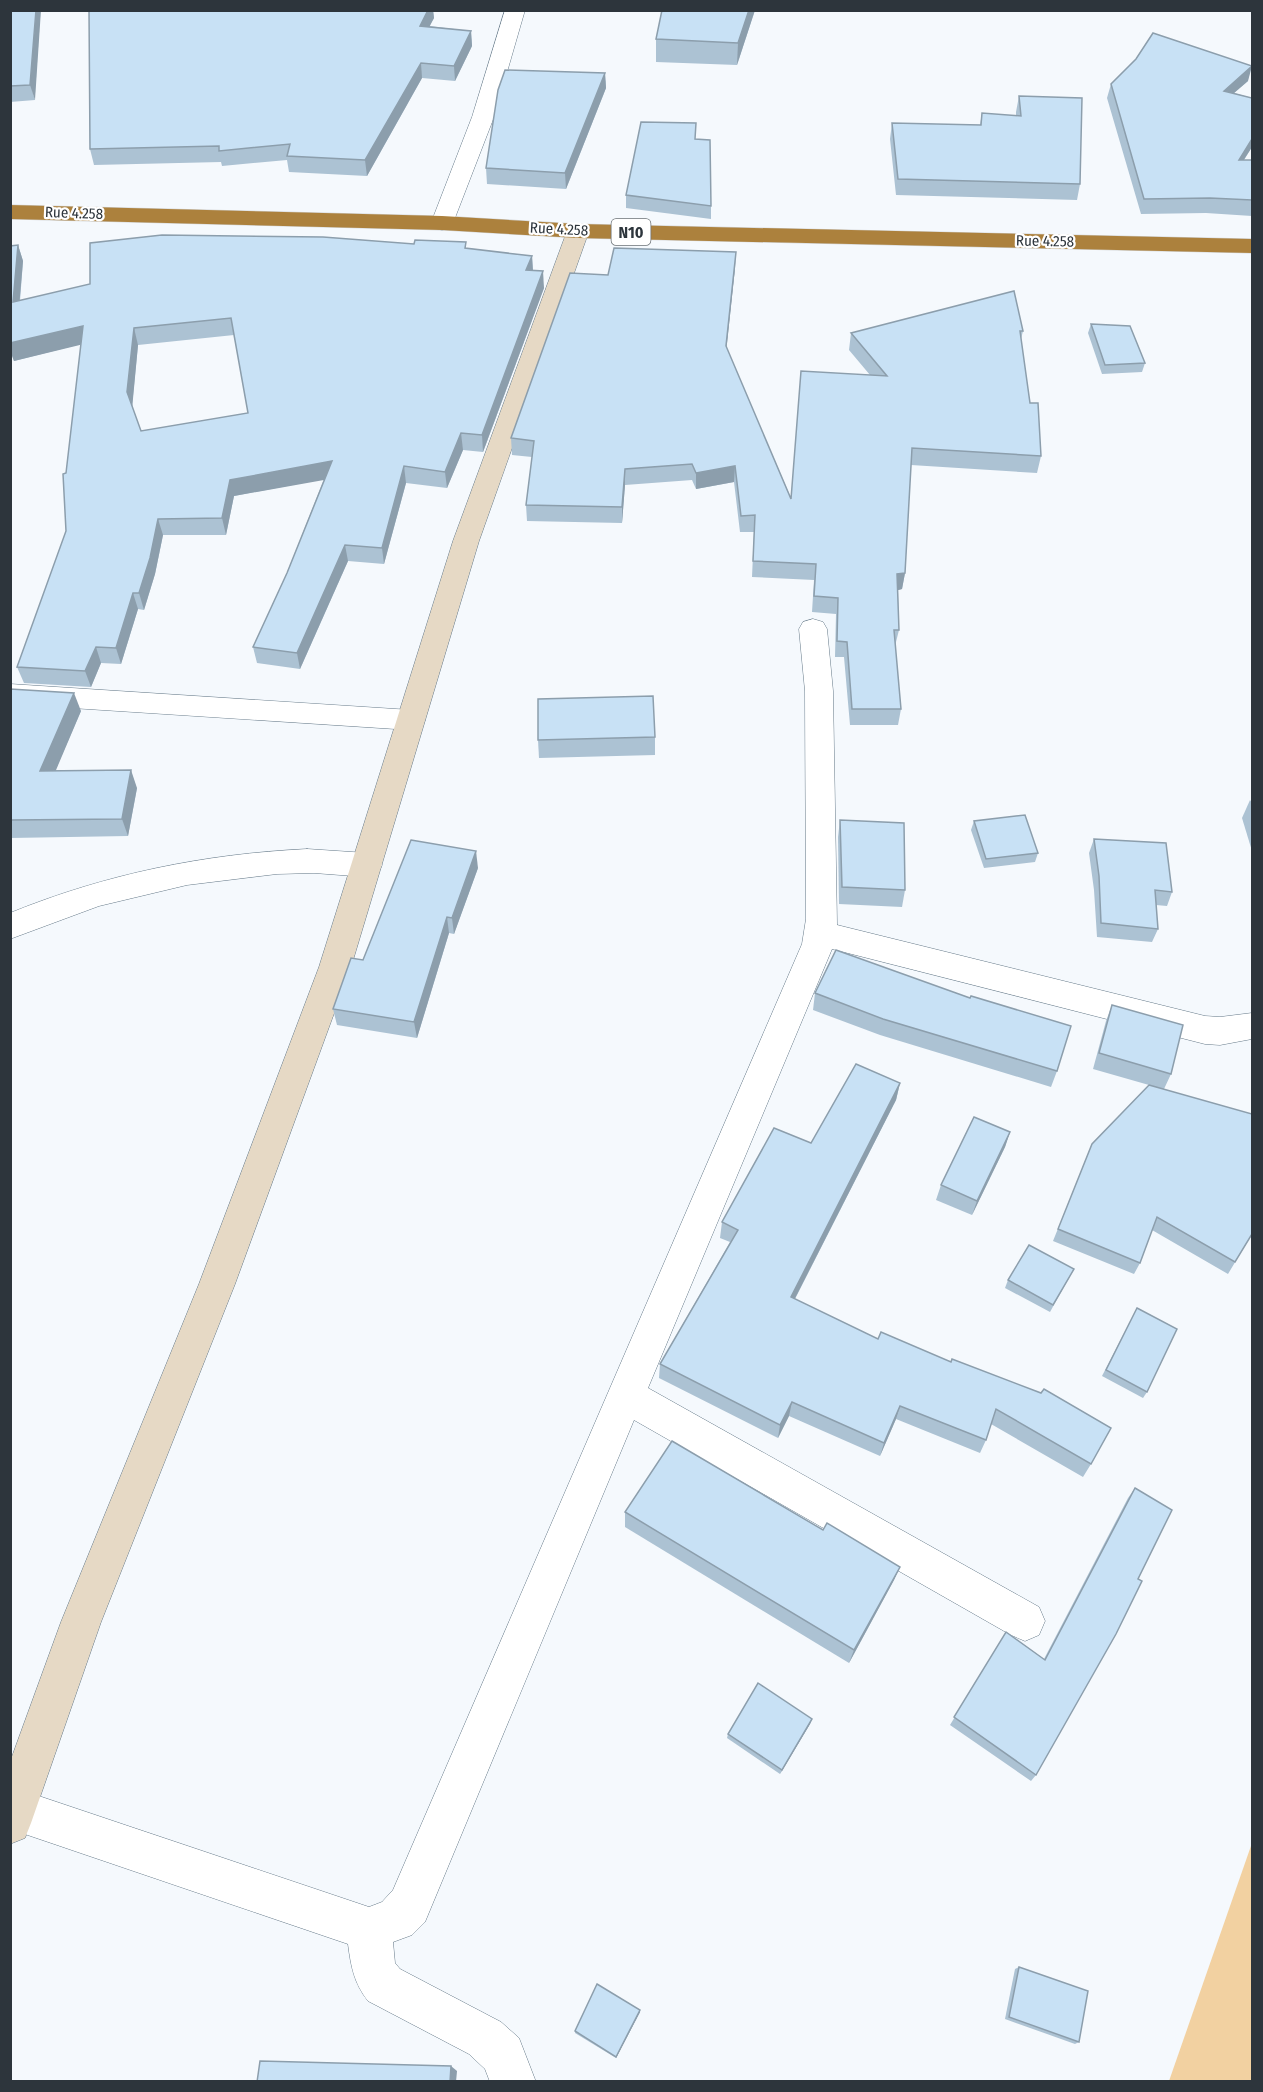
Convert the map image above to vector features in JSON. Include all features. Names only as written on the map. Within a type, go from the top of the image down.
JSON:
[{"type":"highway","name":"Rue 4.258","points":[[10,212],[442,223],[578,231],[1252,246]]},
{"type":"street","points":[[442,223],[483,117],[515,10]]},
{"type":"street","points":[[578,231],[466,541],[335,966],[218,1284],[81,1622],[13,1816],[369,1929],[396,1918],[409,1906],[813,955],[820,933],[822,919],[819,691],[813,629]]},
{"type":"street","points":[[10,694],[411,720]]},
{"type":"street","points":[[10,927],[69,903],[126,886],[193,873],[246,865],[309,861],[367,865]]},
{"type":"street","points":[[820,933],[1205,1030],[1252,1026]]},
{"type":"street","points":[[626,1395],[1025,1621]]},
{"type":"street","points":[[369,1929],[374,1972],[384,1984],[485,2038],[503,2054],[513,2082]]},
{"type":"shaded area","points":[[1252,1843],[1252,2081],[1169,2081]]},
{"type":"building","points":[[10,10],[36,10],[30,85],[10,86]]},
{"type":"building","points":[[89,10],[428,10],[420,26],[471,31],[454,66],[421,63],[365,160],[287,156],[290,144],[219,151],[219,146],[90,149]]},
{"type":"building","points":[[662,10],[749,10],[738,43],[656,39]]},
{"type":"building","points":[[1153,33],[1252,66],[1224,91],[1252,98],[1252,139],[1239,160],[1252,160],[1252,200],[1144,199],[1111,84],[1136,59]]},
{"type":"building","points":[[505,70],[605,73],[565,173],[486,168],[498,90]]},
{"type":"building","points":[[1019,96],[1082,98],[1080,184],[898,179],[892,123],[981,125],[982,113],[1021,116]]},
{"type":"building","points":[[641,122],[696,123],[695,139],[710,140],[711,206],[626,195]]},
{"type":"building","points":[[162,235],[323,237],[414,244],[415,240],[466,242],[465,248],[532,256],[526,270],[543,271],[482,435],[461,433],[445,472],[404,466],[382,548],[345,545],[297,653],[253,647],[287,573],[332,461],[230,480],[222,518],[158,519],[150,558],[139,593],[133,593],[116,648],[96,647],[85,671],[17,667],[66,531],[63,474],[66,473],[83,326],[10,343],[10,246],[18,245],[13,302],[90,284],[90,243]],"holes":[[[231,318],[248,413],[141,431],[127,392],[134,328]]]},
{"type":"building","points":[[614,248],[736,252],[726,346],[791,499],[801,371],[887,376],[851,333],[1014,291],[1023,331],[1020,331],[1030,403],[1038,403],[1041,456],[912,448],[905,573],[897,574],[899,630],[894,630],[901,709],[852,709],[847,642],[837,641],[838,598],[814,596],[816,564],[753,561],[755,515],[741,516],[735,466],[696,473],[692,464],[625,469],[622,507],[526,505],[534,441],[511,438],[570,273],[608,275]]},
{"type":"building","points":[[1091,324],[1130,326],[1145,363],[1105,365]]},
{"type":"building","points":[[10,689],[74,693],[40,771],[131,770],[122,819],[10,820]]},
{"type":"building","points":[[653,696],[655,737],[538,740],[538,699]]},
{"type":"building","points":[[1025,815],[1038,853],[986,859],[974,821]]},
{"type":"building","points":[[840,820],[904,823],[905,890],[842,887]]},
{"type":"building","points":[[1094,839],[1166,843],[1172,892],[1155,890],[1158,929],[1101,923],[1099,876]]},
{"type":"building","points":[[411,840],[476,851],[452,918],[447,917],[414,1022],[333,1009],[351,958],[363,960]]},
{"type":"building","points":[[836,950],[970,998],[971,996],[1071,1026],[1057,1071],[883,1019],[815,993]]},
{"type":"building","points":[[1112,1005],[1183,1025],[1171,1074],[1099,1053]]},
{"type":"building","points":[[856,1064],[900,1083],[791,1297],[878,1339],[881,1332],[951,1362],[952,1359],[1041,1393],[1044,1389],[1111,1428],[1091,1464],[996,1409],[986,1440],[900,1406],[884,1443],[792,1402],[780,1425],[660,1364],[738,1230],[722,1222],[774,1128],[811,1143]]},
{"type":"building","points":[[1149,1085],[1252,1114],[1252,1234],[1235,1262],[1157,1217],[1140,1263],[1058,1229],[1092,1144]]},
{"type":"building","points":[[974,1117],[1010,1132],[977,1201],[941,1185]]},
{"type":"building","points":[[1029,1245],[1074,1269],[1053,1305],[1008,1280]]},
{"type":"building","points":[[1137,1308],[1177,1329],[1147,1392],[1106,1370]]},
{"type":"building","points":[[672,1441],[823,1530],[827,1523],[900,1567],[854,1650],[625,1512]]},
{"type":"building","points":[[1135,1488],[1172,1510],[1138,1579],[1142,1581],[1116,1634],[1036,1775],[954,1717],[1006,1632],[1045,1660]]},
{"type":"building","points":[[758,1683],[812,1719],[782,1770],[728,1734]]},
{"type":"building","points":[[1019,1967],[1088,1991],[1079,2042],[1009,2017]]},
{"type":"building","points":[[597,1984],[640,2010],[616,2057],[575,2031]]},
{"type":"building","points":[[260,2061],[451,2066],[450,2082],[257,2082]]}]
